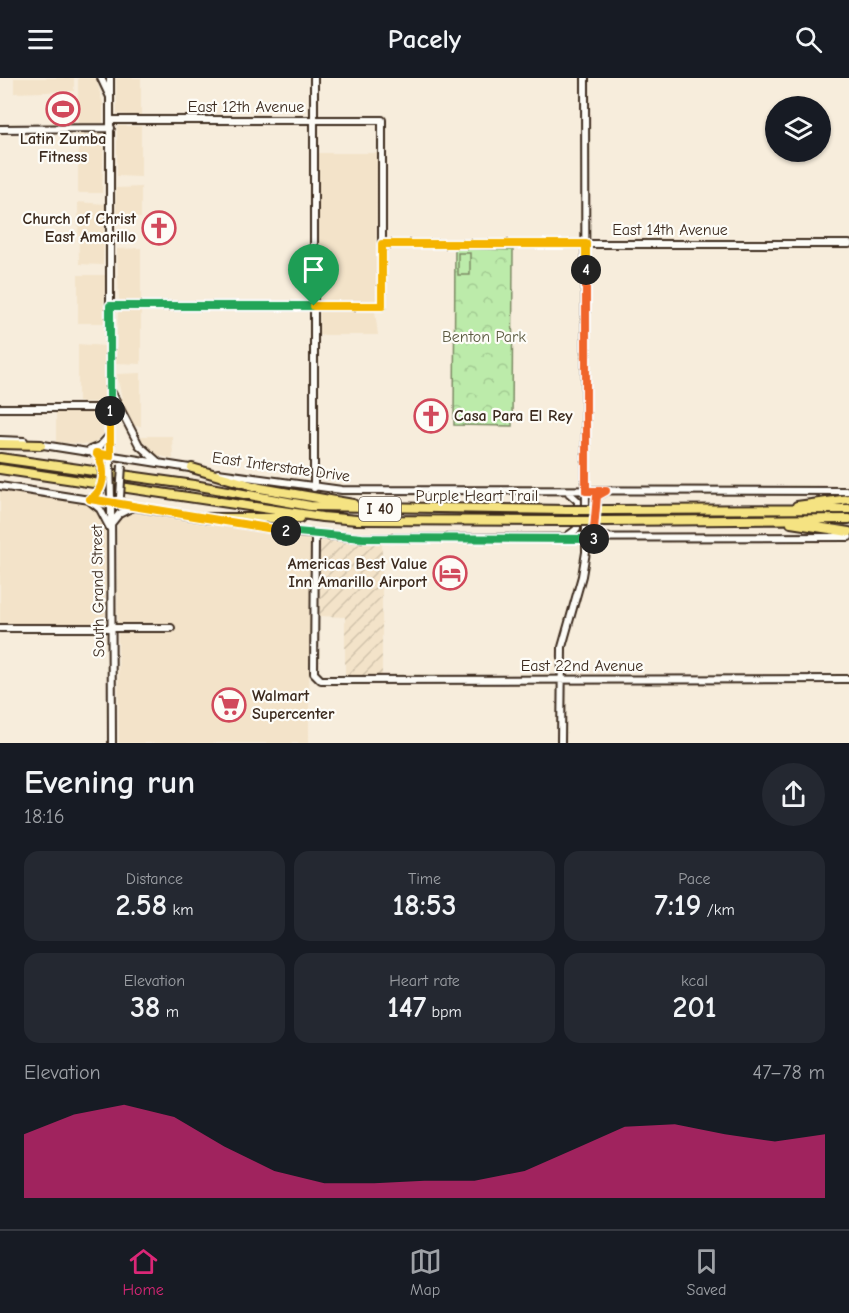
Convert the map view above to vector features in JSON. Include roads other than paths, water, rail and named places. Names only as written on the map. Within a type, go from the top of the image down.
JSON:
[{"type":"highway","points":[[0,444],[41,445]]},
{"type":"highway","name":"Purple Heart Trail","points":[[0,458],[194,485],[310,506],[567,510],[849,509]]},
{"type":"highway","points":[[192,468],[260,488],[394,509]]},
{"type":"highway","name":"Purple Heart Trail","points":[[0,469],[335,519],[567,521],[849,519]]},
{"type":"highway","points":[[777,510],[849,499]]},
{"type":"highway","points":[[208,518],[335,519]]},
{"type":"highway","points":[[771,520],[849,532]]},
{"type":"main road","points":[[101,78],[110,99]]},
{"type":"main road","name":"South Grand Street","points":[[110,78],[112,743]]},
{"type":"main road","points":[[314,78],[314,488]]},
{"type":"main road","points":[[561,743],[562,647],[582,576],[586,539],[585,78]]},
{"type":"main road","name":"East 12th Avenue","points":[[111,120],[382,120],[382,244]]},
{"type":"main road","points":[[0,129],[111,128]]},
{"type":"main road","points":[[110,306],[382,306],[382,244]]},
{"type":"main road","name":"East 14th Avenue","points":[[382,244],[849,244]]},
{"type":"main road","points":[[110,390],[139,445],[160,464]]},
{"type":"main road","points":[[0,408],[110,408]]},
{"type":"main road","points":[[84,452],[100,446],[110,435]]},
{"type":"main road","name":"East Interstate Drive","points":[[0,440],[314,488],[366,491],[849,491]]},
{"type":"main road","points":[[89,499],[98,495],[102,488],[102,461],[96,453]]},
{"type":"main road","points":[[125,505],[120,497],[122,465],[133,459]]},
{"type":"main road","points":[[0,486],[111,501],[136,507],[315,535],[362,538],[849,537]]},
{"type":"main road","points":[[565,538],[577,529],[578,501],[566,491]]},
{"type":"main road","points":[[605,538],[594,529],[595,501],[597,496],[606,491]]},
{"type":"main road","points":[[89,499],[100,508],[111,528],[124,510],[136,507]]},
{"type":"main road","name":"East 22nd Avenue","points":[[315,535],[316,678],[321,680],[849,679]]},
{"type":"main road","points":[[0,628],[171,627]]},
{"type":"place","name":"Latin Zumba Fitness","points":[[63,109]]},
{"type":"place","name":"Church of Christ East Amarillo","points":[[159,228]]},
{"type":"place","name":"Casa Para El Rey","points":[[431,416]]},
{"type":"place","name":"Americas Best Value Inn Amarillo Airport","points":[[450,573]]},
{"type":"place","name":"Walmart Supercenter","points":[[229,705]]},
{"type":"park label","name":"Benton Park","points":[[484,337]]}]
